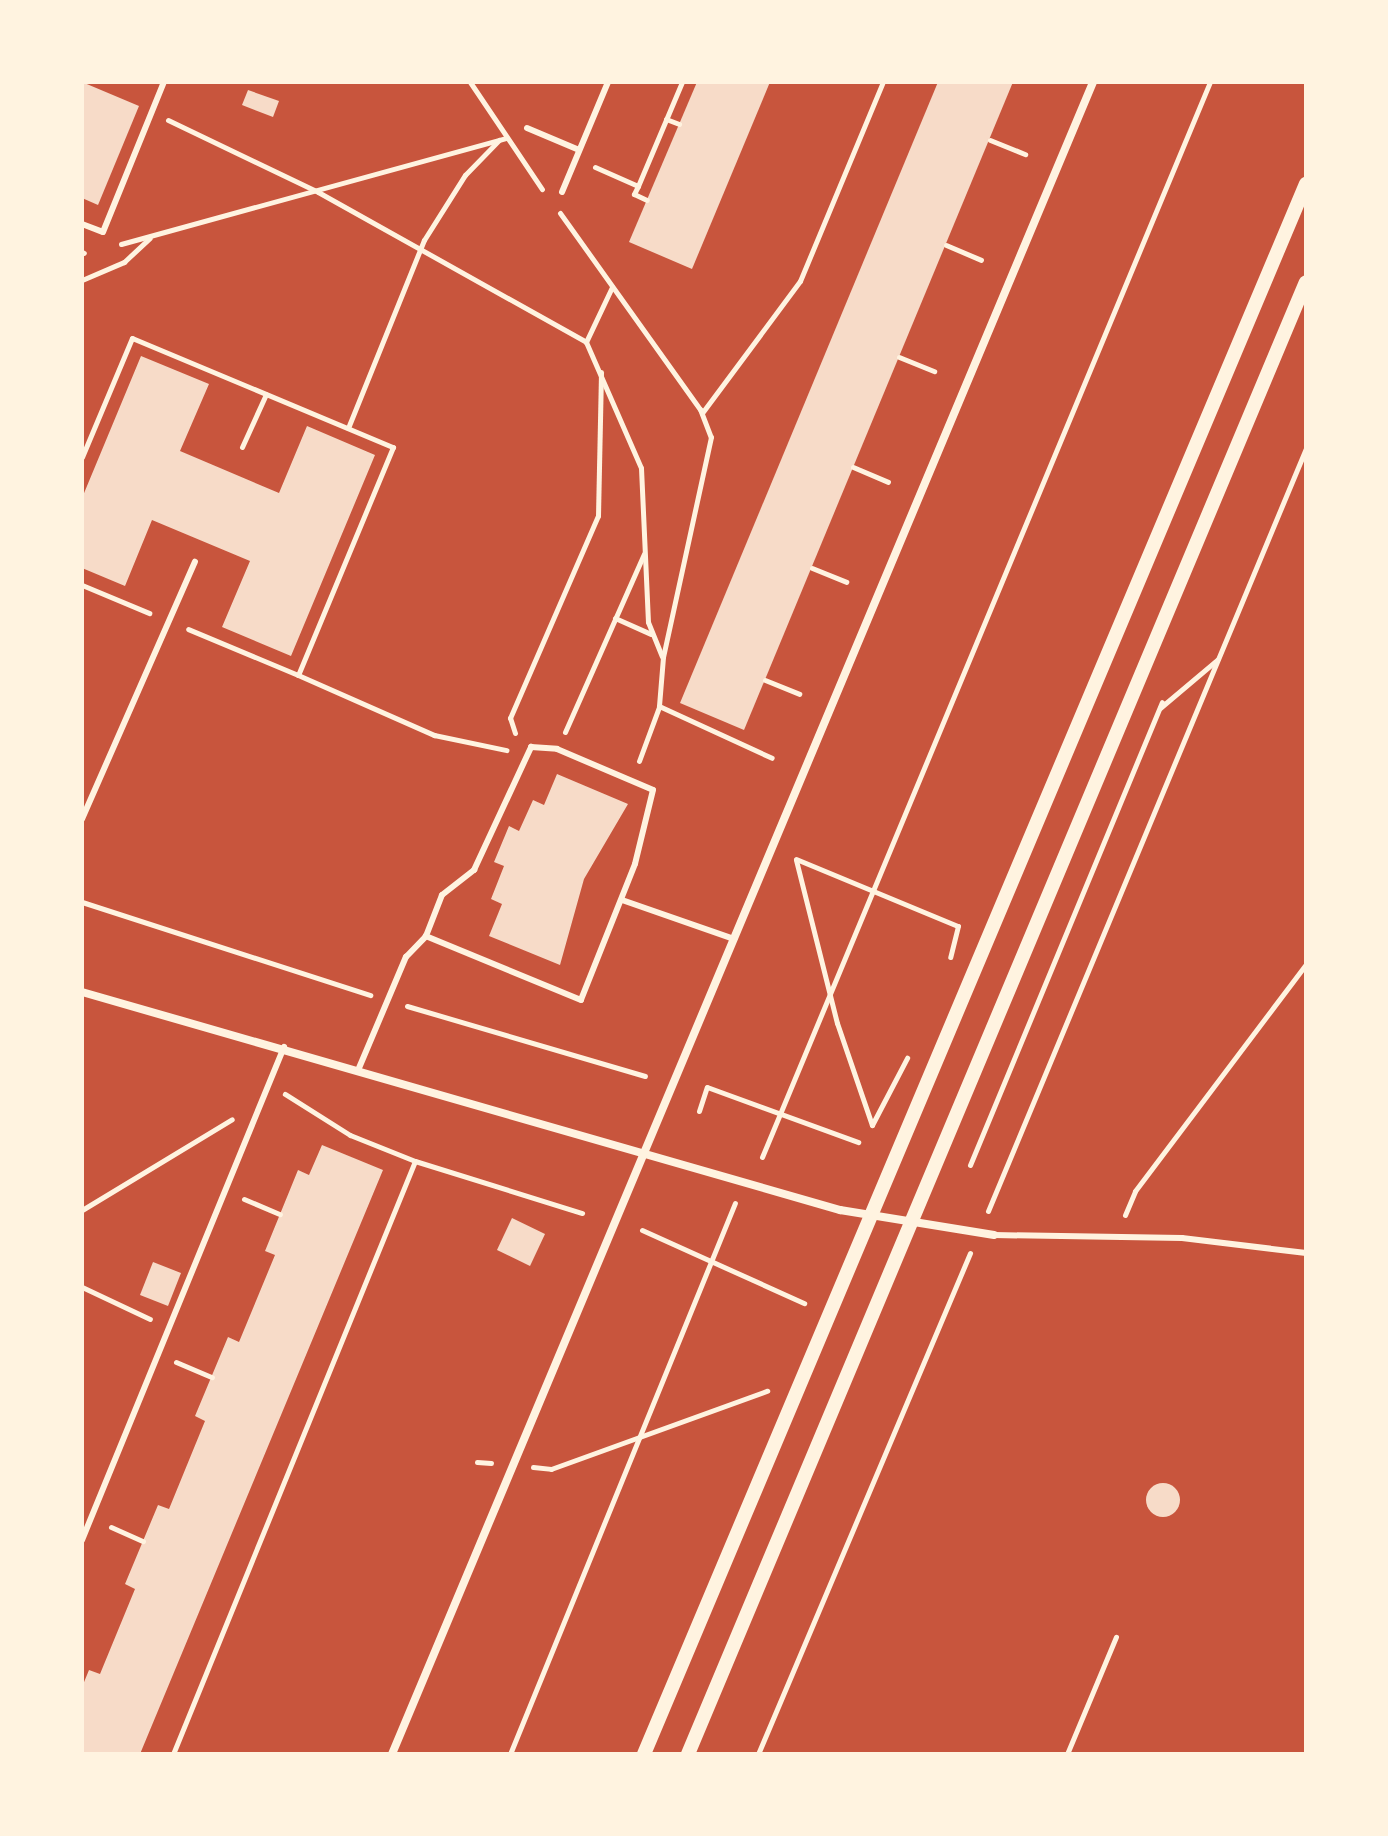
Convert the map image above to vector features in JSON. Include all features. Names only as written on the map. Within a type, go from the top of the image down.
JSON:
[{"type":"street","points":[[392,1754],[1093,82]]},
{"type":"street","points":[[644,1754],[1306,184]]},
{"type":"street","points":[[688,1754],[1306,282]]},
{"type":"street","points":[[82,992],[359,1068],[871,1218],[909,1227],[994,1235]]},
{"type":"lane","points":[[82,224],[103,232],[164,82]]},
{"type":"lane","points":[[562,192],[608,82]]},
{"type":"lane","points":[[527,128],[579,150]]},
{"type":"lane","points":[[82,819],[195,562]]},
{"type":"lane","points":[[359,1068],[406,957],[426,936],[442,895],[474,870],[531,747],[557,749],[653,790],[622,900],[581,1000],[426,936]]},
{"type":"lane","points":[[622,900],[734,939]]},
{"type":"lane","points":[[82,1540],[269,1096],[284,1047]]},
{"type":"lane","points":[[994,1235],[1114,1242],[1182,1238],[1306,1253]]},
{"type":"path","points":[[470,82],[502,139],[546,194]]},
{"type":"path","points":[[647,200],[634,194],[682,82]]},
{"type":"path","points":[[702,413],[800,281],[883,82]]},
{"type":"path","points":[[762,1157],[871,889],[1210,82]]},
{"type":"path","points":[[153,113],[318,192],[586,342],[641,468],[644,554],[652,635],[663,657]]},
{"type":"path","points":[[666,119],[679,124]]},
{"type":"path","points":[[103,232],[118,245],[502,139]]},
{"type":"path","points":[[348,428],[421,249],[465,175],[502,139]]},
{"type":"path","points":[[990,140],[1025,154]]},
{"type":"path","points":[[576,159],[638,186]]},
{"type":"path","points":[[554,206],[702,413],[710,457],[663,657],[659,706],[632,781]]},
{"type":"path","points":[[82,280],[124,262],[150,237]]},
{"type":"path","points":[[946,245],[981,260]]},
{"type":"path","points":[[586,342],[612,286]]},
{"type":"path","points":[[82,457],[132,338],[393,447],[298,675]]},
{"type":"path","points":[[899,357],[934,371]]},
{"type":"path","points":[[531,747],[513,732],[510,718],[598,516],[601,372]]},
{"type":"path","points":[[242,447],[266,394]]},
{"type":"path","points":[[758,1754],[976,1234],[1006,1180],[1306,448]]},
{"type":"path","points":[[853,467],[888,482]]},
{"type":"path","points":[[557,749],[644,554]]},
{"type":"path","points":[[812,568],[846,582]]},
{"type":"path","points":[[82,585],[434,735],[506,750],[531,747]]},
{"type":"path","points":[[615,618],[652,635]]},
{"type":"path","points":[[1159,709],[1218,660]]},
{"type":"path","points":[[765,680],[799,694]]},
{"type":"path","points":[[970,1165],[1162,702]]},
{"type":"path","points":[[659,706],[772,758]]},
{"type":"path","points":[[914,1044],[872,1125],[796,859],[958,926],[947,971]]},
{"type":"path","points":[[82,902],[388,1001],[645,1076]]},
{"type":"path","points":[[1114,1242],[1135,1191],[1306,964]]},
{"type":"path","points":[[272,1087],[350,1135],[415,1161],[582,1213]]},
{"type":"path","points":[[699,1111],[707,1087],[858,1142]]},
{"type":"path","points":[[82,1210],[269,1096]]},
{"type":"path","points":[[173,1754],[415,1161]]},
{"type":"path","points":[[228,1192],[280,1214]]},
{"type":"path","points":[[510,1754],[737,1200]]},
{"type":"path","points":[[642,1230],[713,1261],[801,1306],[808,1297]]},
{"type":"path","points":[[82,1287],[171,1329]]},
{"type":"path","points":[[160,1356],[212,1377]]},
{"type":"path","points":[[477,1462],[551,1469],[767,1391]]},
{"type":"path","points":[[91,1519],[143,1541]]},
{"type":"path","points":[[1067,1754],[1116,1637]]},
{"type":"building","points":[[82,82],[139,106],[98,205],[82,198]]},
{"type":"building","points":[[697,82],[770,82],[692,269],[629,242]]},
{"type":"building","points":[[938,82],[1013,82],[744,730],[680,703]]},
{"type":"building","points":[[248,90],[279,101],[273,117],[242,105]]},
{"type":"building","points":[[141,356],[209,384],[180,451],[279,493],[307,426],[375,455],[291,656],[222,627],[250,561],[152,520],[125,586],[82,568],[82,498]]},
{"type":"building","points":[[557,774],[628,804],[584,879],[560,965],[489,936],[502,904],[491,899],[504,866],[494,862],[509,826],[519,831],[533,800],[544,805]]},
{"type":"building","points":[[322,1145],[383,1170],[140,1754],[82,1754],[82,1687],[89,1670],[100,1674],[135,1589],[125,1584],[158,1505],[169,1509],[205,1421],[195,1416],[228,1337],[239,1342],[275,1255],[265,1251],[298,1170],[309,1175]]},
{"type":"building","points":[[512,1218],[545,1234],[530,1266],[497,1250]]},
{"type":"building","points":[[153,1262],[181,1273],[168,1306],[140,1295]]},
{"type":"building","points":[[1163,1483],[1175,1488],[1180,1500],[1175,1512],[1163,1517],[1151,1512],[1146,1500],[1151,1488]]}]
